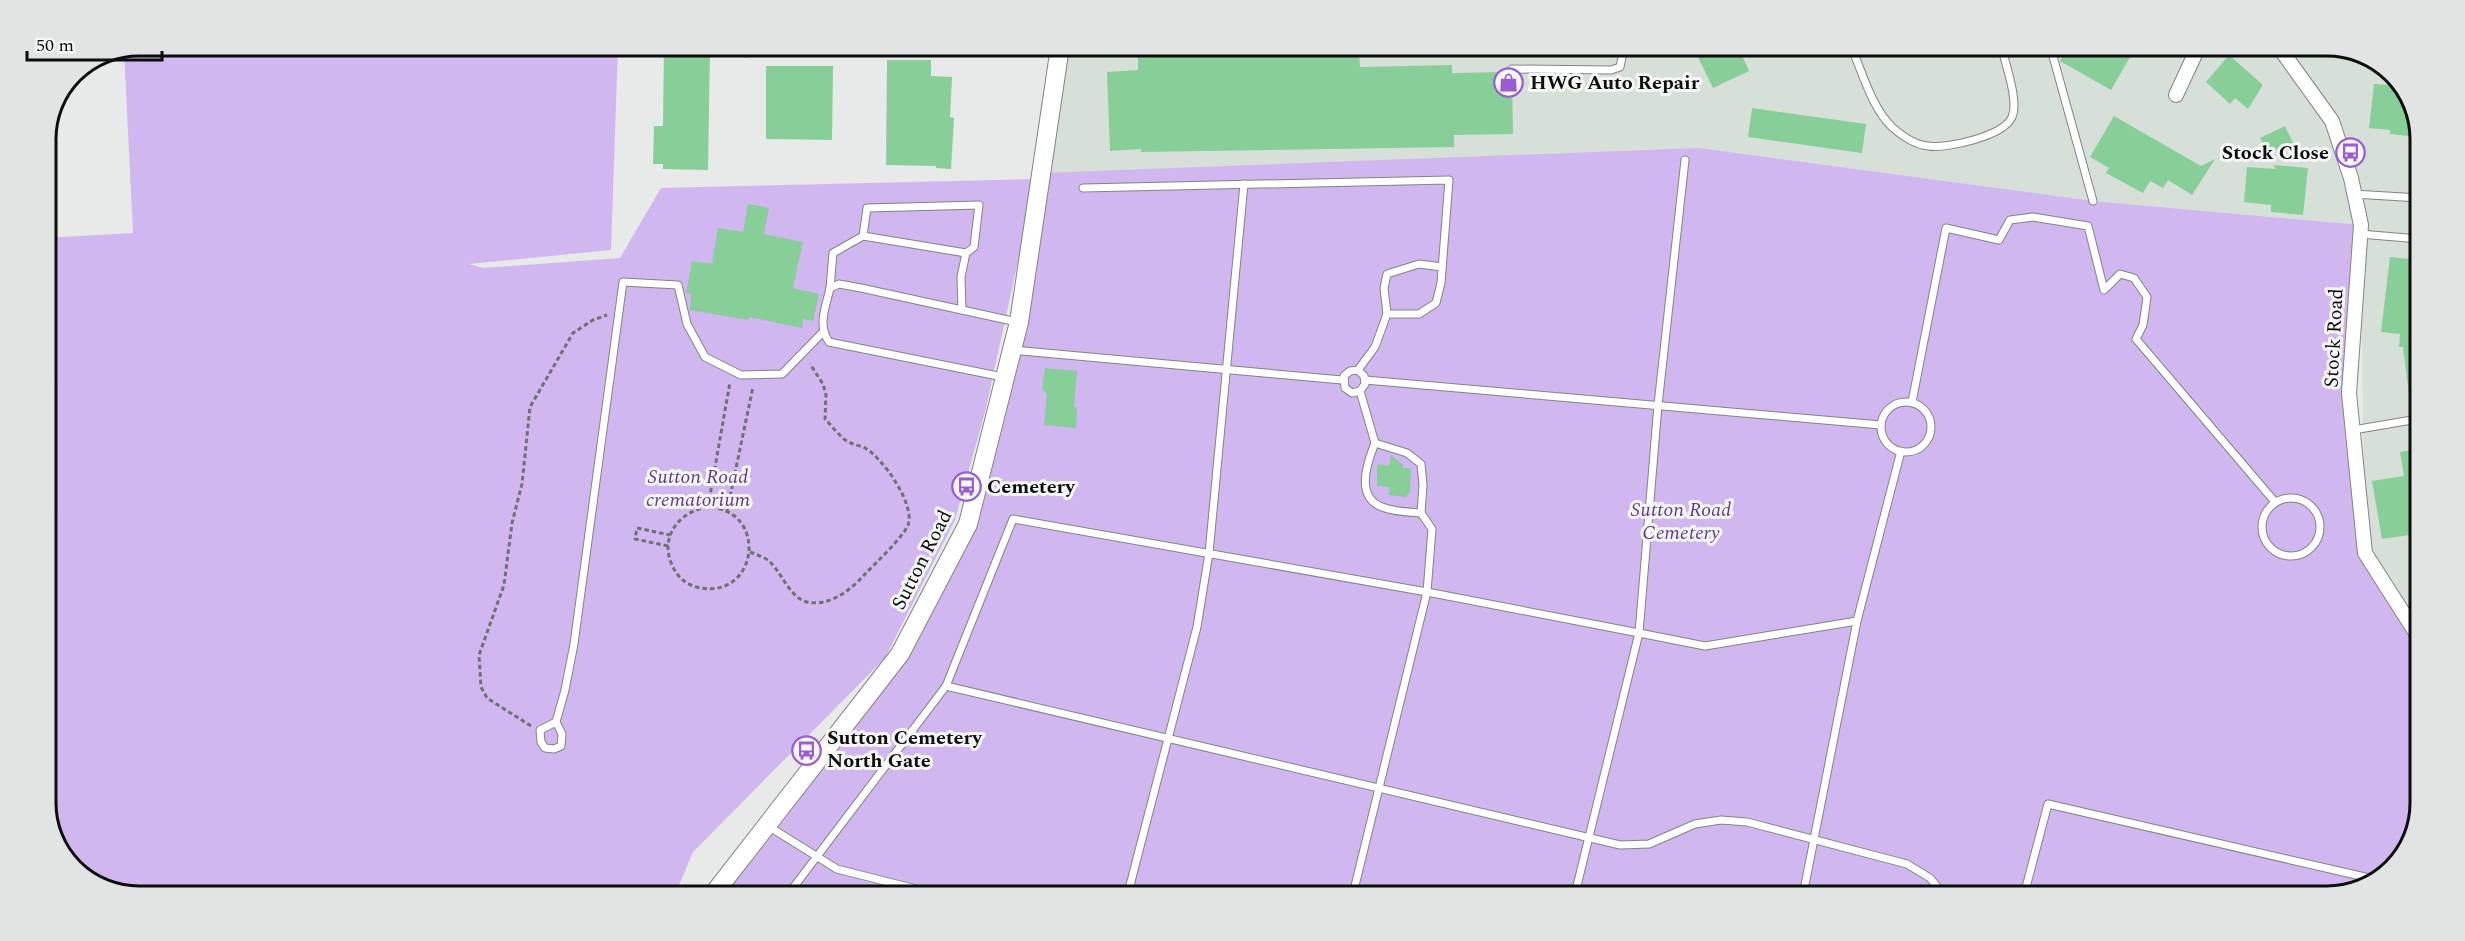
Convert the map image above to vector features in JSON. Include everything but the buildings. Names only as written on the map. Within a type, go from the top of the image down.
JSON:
[{"type":"street","name":"Sutton Road","points":[[720,886],[900,654],[969,524],[1019,322],[1059,56]]},
{"type":"street","points":[[2176,95],[2194,56]]},
{"type":"street","name":"Stock Road","points":[[2285,56],[2332,121],[2361,225],[2349,393],[2365,553],[2410,621]]},
{"type":"lane","points":[[1512,69],[1611,70],[1620,67],[1622,56]]},
{"type":"lane","points":[[1855,56],[1881,115],[1893,128],[1912,141],[1927,146],[1946,146],[1979,138],[2005,126],[2013,116],[2013,96],[2004,56]]},
{"type":"lane","points":[[2053,56],[2093,201]]},
{"type":"lane","points":[[1577,886],[1639,633],[1658,405],[1685,160]]},
{"type":"lane","points":[[1083,188],[1449,180],[1442,267],[1436,303],[1419,314],[1387,314]]},
{"type":"lane","points":[[1130,886],[1197,627],[1209,553],[1244,184]]},
{"type":"lane","points":[[2354,194],[2409,197]]},
{"type":"lane","points":[[863,236],[867,208],[979,205],[974,247],[966,253],[961,277],[962,310]]},
{"type":"lane","points":[[1912,402],[1946,228],[1999,240],[2010,220],[2033,216],[2088,226],[2104,290],[2120,274],[2134,278],[2147,297],[2143,325],[2136,339],[2275,502]]},
{"type":"lane","points":[[2360,234],[2409,238]]},
{"type":"lane","points":[[966,253],[863,236],[833,253],[822,333],[829,342],[847,347],[1005,378]]},
{"type":"lane","points":[[1342,380],[1346,373],[1358,370],[1375,347],[1387,314],[1384,288],[1387,274],[1419,264],[1442,267]]},
{"type":"lane","points":[[556,722],[540,730],[541,742],[545,748],[554,749],[561,746],[562,734],[556,722],[574,644],[623,282],[678,285],[687,324],[705,357],[741,375],[782,374],[822,333]]},
{"type":"lane","points":[[830,288],[840,284],[1019,322]]},
{"type":"lane","points":[[1012,350],[1342,380]]},
{"type":"lane","points":[[1358,370],[1365,380]]},
{"type":"lane","points":[[1342,380],[1348,391],[1360,391]]},
{"type":"lane","points":[[1365,380],[1881,425]]},
{"type":"lane","points":[[1365,380],[1360,391],[1375,443],[1366,467],[1367,493],[1382,507],[1421,513]]},
{"type":"lane","points":[[1912,402],[1927,414],[1931,429],[1921,447],[1909,452],[1888,445],[1882,435],[1881,425],[1884,414],[1891,406],[1912,402]]},
{"type":"lane","points":[[2353,430],[2409,420]]},
{"type":"lane","points":[[1355,886],[1427,592],[1432,529],[1421,513],[1423,485],[1421,464],[1407,453],[1375,443]]},
{"type":"lane","points":[[1805,886],[1857,621],[1901,451]]},
{"type":"lane","points":[[2286,498],[2300,498],[2314,507],[2319,516],[2320,536],[2306,553],[2285,556],[2265,542],[2262,521],[2268,509],[2275,502],[2286,498]]},
{"type":"lane","points":[[794,886],[946,686],[1013,519],[1427,592],[1705,646],[1857,621]]},
{"type":"lane","points":[[946,686],[1620,845],[1649,844],[1695,824],[1721,820],[1748,822],[1907,864],[1930,878],[1937,886]]},
{"type":"lane","points":[[2027,886],[2048,804],[2364,877]]},
{"type":"lane","points":[[766,825],[837,869],[904,886]]},
{"type":"path","points":[[540,730],[519,720],[487,699],[481,687],[479,655],[504,585],[512,523],[522,484],[530,407],[573,333],[593,320],[609,315]]},
{"type":"path","points":[[750,552],[768,559],[795,595],[806,602],[826,601],[843,594],[865,574],[902,535],[909,522],[906,503],[888,471],[877,457],[865,448],[844,440],[825,419],[826,395],[823,384],[810,364]]},
{"type":"path","points":[[708,507],[731,377]]},
{"type":"path","points":[[727,511],[754,382]]},
{"type":"path","points":[[708,507],[727,511],[742,524],[746,531],[750,552],[747,564],[736,579],[726,585],[708,589],[691,585],[680,577],[671,564],[668,546],[670,536],[677,522],[686,514],[708,507]]},
{"type":"path","points":[[668,546],[635,539],[637,528],[670,536]]},
{"type":"shaded area","points":[[1064,56],[2337,56],[2353,60],[2377,73],[2392,88],[2407,117],[2409,133],[2410,617],[2365,553],[2360,225],[2093,201],[1043,173]]},
{"type":"green space","name":"Sutton Road crematorium","points":[[138,56],[618,56],[611,250],[469,264],[483,268],[620,258],[661,188],[1036,179],[985,412],[955,520],[885,658],[693,852],[679,886],[138,886],[112,881],[92,872],[73,853],[58,824],[56,808],[56,237],[133,233],[124,57]]},
{"type":"green space","name":"Sutton Road Cemetery","points":[[1699,148],[2093,201],[2361,225],[2349,393],[2365,553],[2410,623],[2410,802],[2401,839],[2392,853],[2373,872],[2348,883],[2326,886],[720,886],[900,654],[968,524],[1043,173]]},
{"type":"place","name":"HWG Auto Repair","points":[[1509,83]]},
{"type":"place","name":"Stock Close","points":[[2350,153]]},
{"type":"place","name":"Cemetery","points":[[966,487]]},
{"type":"place","name":"Sutton Cemetery North Gate","points":[[806,750]]}]
